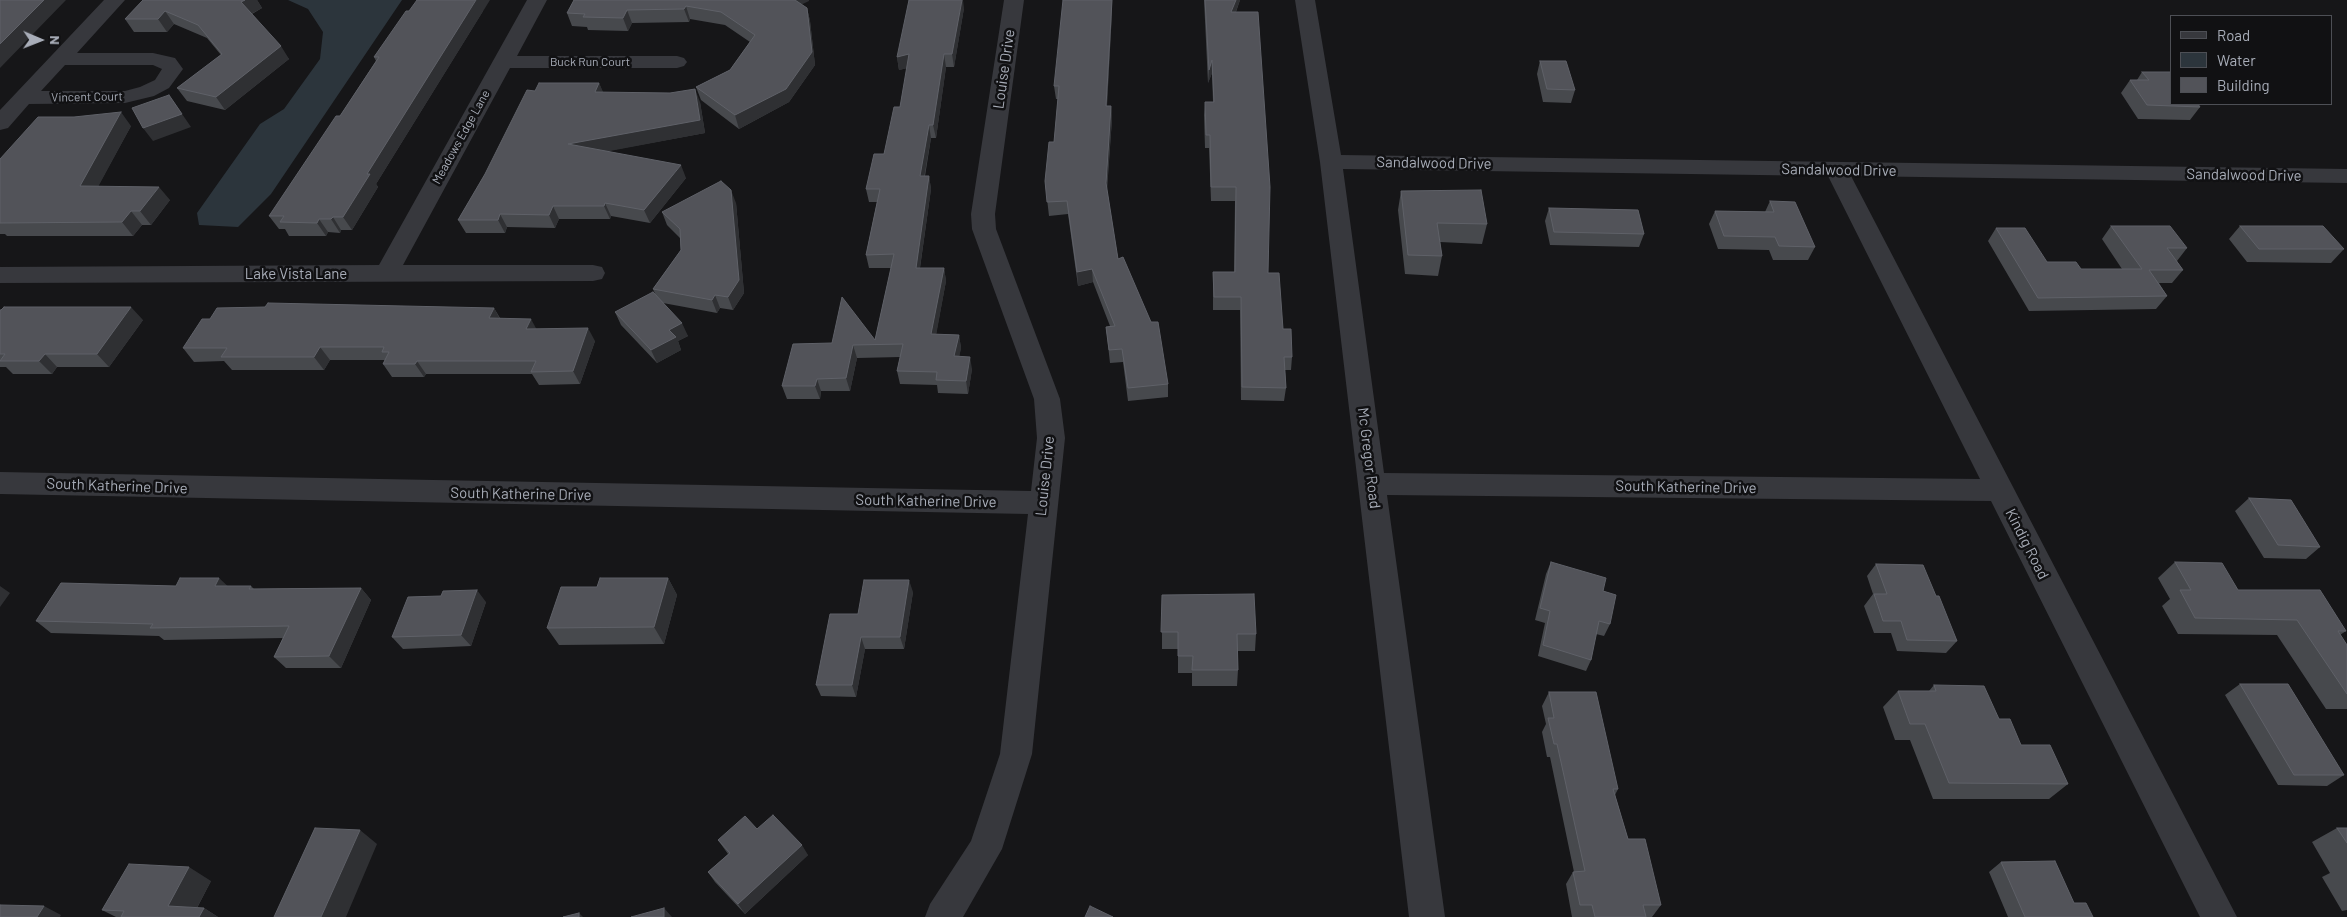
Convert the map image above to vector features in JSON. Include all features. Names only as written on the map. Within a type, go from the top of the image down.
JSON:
[{"type":"street","points":[[0,123],[115,0]]},
{"type":"street","name":"Meadows Edge Lane","points":[[386,274],[537,0]]},
{"type":"street","name":"Louise Drive","points":[[943,917],[985,849],[1016,754],[1051,438],[1047,399],[984,229],[983,214],[1014,0]]},
{"type":"street","name":"Mc Gregor Road","points":[[1305,0],[1331,162],[1427,917]]},
{"type":"street","name":"Vincent Court","points":[[24,98],[125,97],[147,92],[162,84],[173,69],[168,62],[153,59],[60,59]]},
{"type":"street","name":"Buck Run Court","points":[[503,62],[677,62]]},
{"type":"street","name":"Sandalwood Drive","points":[[1331,162],[2347,176]]},
{"type":"street","name":"Kindig Road","points":[[1836,170],[2219,917]]},
{"type":"street","name":"Lake Vista Lane","points":[[0,275],[593,273]]},
{"type":"street","name":"South Katherine Drive","points":[[0,483],[1043,503]]},
{"type":"street","name":"South Katherine Drive","points":[[1372,484],[2000,490]]},
{"type":"water","points":[[288,0],[402,0],[271,194],[238,227],[199,225],[197,213],[260,124],[284,109],[320,59],[323,32],[308,9]]},
{"type":"building","points":[[0,0],[44,0],[0,44]]},
{"type":"building","points":[[143,0],[245,0],[241,2],[281,46],[216,97],[177,88],[222,54],[198,25],[165,11],[158,19],[125,19]]},
{"type":"building","points":[[417,0],[476,0],[367,174],[370,174],[343,217],[319,219],[317,223],[280,222],[284,216],[269,216],[336,116],[340,116],[379,57],[374,57],[406,11],[409,11]]},
{"type":"building","points":[[574,0],[795,0],[807,8],[812,52],[786,89],[735,115],[696,87],[730,70],[755,35],[721,12],[686,6],[684,9],[627,10],[623,18],[583,17],[585,14],[567,13]]},
{"type":"building","points":[[909,0],[962,0],[952,54],[944,54],[933,125],[929,125],[920,176],[929,176],[916,268],[944,268],[931,334],[959,335],[954,356],[970,357],[966,381],[936,380],[937,372],[897,371],[903,344],[853,345],[846,378],[817,379],[815,386],[782,386],[793,344],[832,343],[842,297],[875,340],[894,254],[866,255],[880,189],[866,189],[874,154],[884,154],[894,107],[900,107],[909,54],[897,57]]},
{"type":"building","points":[[1063,0],[1112,0],[1106,106],[1111,106],[1106,183],[1118,259],[1123,257],[1151,322],[1158,322],[1168,384],[1128,388],[1122,349],[1109,350],[1106,327],[1115,326],[1092,269],[1077,272],[1067,201],[1047,202],[1045,181],[1049,142],[1054,142],[1059,86],[1054,86]]},
{"type":"building","points":[[1205,0],[1236,0],[1231,12],[1258,12],[1270,187],[1268,273],[1279,273],[1283,329],[1291,329],[1292,357],[1284,357],[1286,388],[1242,387],[1241,297],[1214,297],[1213,272],[1235,272],[1236,187],[1211,187],[1210,135],[1206,135],[1205,102],[1214,102],[1212,60],[1209,70]]},
{"type":"building","points":[[1540,61],[1566,61],[1575,90],[1547,89]]},
{"type":"building","points":[[2142,72],[2170,72],[2170,105],[2199,105],[2200,107],[2147,105],[2130,80],[2149,80]]},
{"type":"building","points":[[539,83],[599,83],[595,92],[670,93],[695,89],[700,120],[568,144],[681,165],[644,210],[605,203],[604,206],[553,206],[549,215],[500,214],[498,220],[458,220],[485,174],[527,90],[535,91]]},
{"type":"building","points":[[169,95],[182,114],[143,128],[132,108]]},
{"type":"building","points":[[121,112],[80,186],[159,187],[140,211],[131,211],[122,222],[0,223],[0,159],[38,117],[74,117]]},
{"type":"building","points":[[721,181],[731,190],[739,280],[728,297],[715,295],[712,300],[653,289],[681,250],[680,229],[662,212]]},
{"type":"building","points":[[1481,190],[1487,224],[1437,223],[1442,256],[1408,255],[1401,191]]},
{"type":"building","points":[[1770,201],[1795,202],[1815,247],[1779,246],[1775,237],[1724,236],[1715,211],[1774,212]]},
{"type":"building","points":[[1549,208],[1638,210],[1644,234],[1554,232]]},
{"type":"building","points":[[2111,226],[2170,226],[2187,248],[2167,248],[2183,270],[2149,270],[2167,296],[2038,298],[1996,228],[2025,228],[2047,262],[2076,262],[2081,269],[2142,269]]},
{"type":"building","points":[[2240,226],[2323,226],[2344,249],[2259,249]]},
{"type":"building","points":[[653,292],[682,323],[669,330],[676,337],[651,350],[615,312]]},
{"type":"building","points":[[268,303],[494,308],[489,318],[531,319],[526,329],[588,328],[573,371],[531,372],[536,361],[417,361],[415,364],[383,364],[389,352],[382,352],[384,347],[320,347],[314,357],[221,357],[227,348],[183,348],[202,319],[210,319],[217,308],[265,307]]},
{"type":"building","points":[[4,307],[131,307],[97,354],[45,354],[39,361],[0,361],[5,354],[0,354],[0,310]]},
{"type":"building","points":[[2249,498],[2291,500],[2320,547],[2278,545]]},
{"type":"building","points":[[1551,562],[1606,578],[1603,591],[1616,595],[1610,624],[1599,621],[1591,660],[1543,645],[1550,611],[1540,608]]},
{"type":"building","points":[[2175,562],[2222,563],[2238,590],[2320,590],[2346,631],[2338,631],[2347,645],[2347,694],[2297,620],[2195,618],[2180,590],[2191,590]]},
{"type":"building","points":[[1876,564],[1923,565],[1936,596],[1939,596],[1957,641],[1907,640],[1901,621],[1883,621],[1874,594],[1887,594]]},
{"type":"building","points":[[180,578],[219,578],[215,586],[251,586],[249,589],[361,588],[329,656],[274,657],[289,626],[150,628],[153,624],[36,621],[61,583],[176,586]]},
{"type":"building","points":[[600,578],[668,578],[654,627],[547,628],[561,587],[597,587]]},
{"type":"building","points":[[864,580],[909,580],[900,637],[861,637],[852,685],[816,685],[830,614],[858,614]]},
{"type":"building","points":[[477,590],[461,635],[392,637],[408,597],[441,596],[443,591]]},
{"type":"building","points":[[1254,594],[1256,634],[1237,634],[1238,670],[1192,670],[1193,656],[1178,656],[1178,632],[1161,632],[1162,595]]},
{"type":"building","points":[[2240,684],[2288,684],[2344,775],[2294,775]]},
{"type":"building","points":[[1934,685],[1984,686],[1999,719],[2010,719],[2021,745],[2050,745],[2068,784],[1949,783],[1925,724],[1910,724],[1898,691],[1936,691]]},
{"type":"building","points":[[1549,692],[1596,692],[1618,789],[1613,789],[1628,839],[1645,839],[1661,905],[1643,905],[1646,917],[1595,917],[1592,905],[1580,905],[1573,872],[1585,871],[1557,744],[1554,744],[1548,718],[1554,718]]},
{"type":"building","points":[[773,815],[802,845],[738,904],[708,872],[730,853],[718,840],[745,816],[757,829]]},
{"type":"building","points":[[315,828],[360,830],[321,917],[274,917]]},
{"type":"building","points":[[2337,828],[2347,828],[2347,843]]},
{"type":"building","points":[[2055,861],[2074,903],[2086,903],[2093,917],[2025,917],[2001,862]]},
{"type":"building","points":[[129,864],[189,867],[168,906],[204,908],[199,917],[121,917],[124,911],[102,910]]},
{"type":"building","points":[[0,905],[44,906],[37,917],[0,917]]},
{"type":"building","points":[[1090,906],[1113,917],[1085,917]]},
{"type":"building","points":[[664,908],[664,917],[631,917]]},
{"type":"building","points":[[579,913],[579,917],[563,917]]}]
